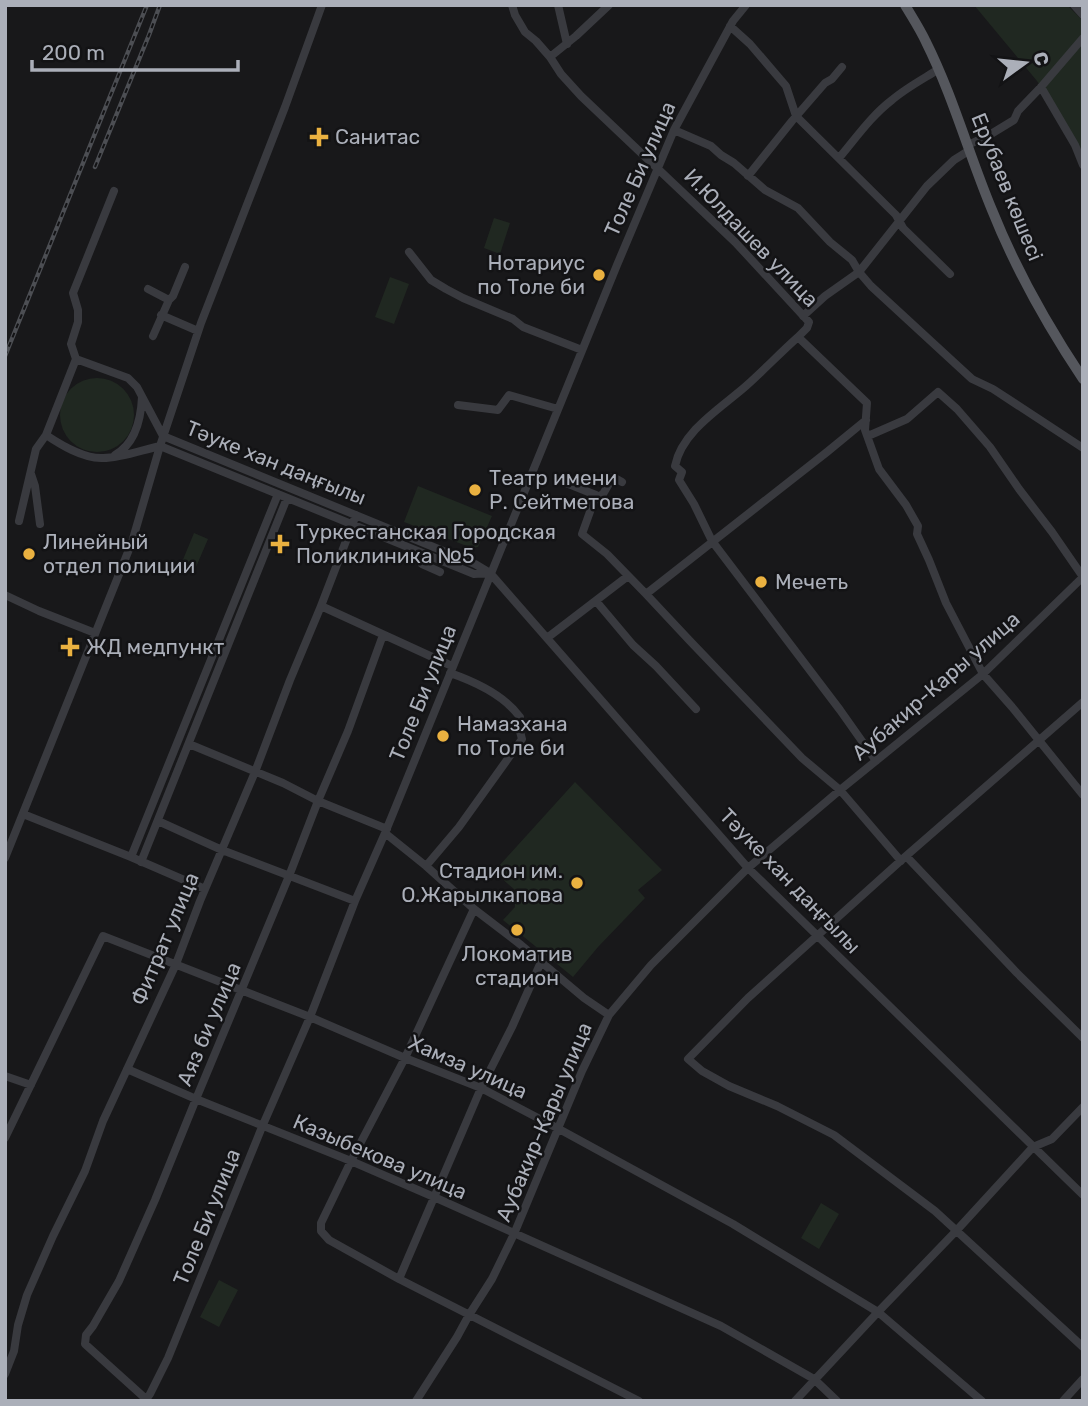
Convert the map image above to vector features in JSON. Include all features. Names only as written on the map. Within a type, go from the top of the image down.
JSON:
[{"type":"main road","name":"Ерубаев көшесі","points":[[905,5],[939,69],[991,209],[1018,269],[1083,379]]},
{"type":"street","points":[[5,858],[132,542],[198,331],[322,5]]},
{"type":"street","name":"И.Юлдашев улица","points":[[512,5],[525,32],[550,57],[580,96],[735,242],[809,322],[798,337],[867,402],[865,430],[879,469],[918,526],[917,534],[946,603],[983,674],[1083,795]]},
{"type":"street","points":[[558,5],[567,44]]},
{"type":"street","points":[[550,57],[609,5]]},
{"type":"street","name":"Толе Би улица","points":[[150,1398],[310,1017],[355,901],[674,130],[730,26],[746,5]]},
{"type":"street","points":[[1074,5],[1083,15]]},
{"type":"street","points":[[730,26],[757,51],[786,86],[796,116],[950,274]]},
{"type":"street","points":[[803,316],[825,296],[859,272],[927,186],[954,160],[969,147],[1014,120],[1018,111],[1083,38]]},
{"type":"street","points":[[748,176],[796,116],[842,67]]},
{"type":"street","points":[[839,158],[872,118],[891,100],[939,69]]},
{"type":"street","points":[[1041,88],[1075,145],[1083,165]]},
{"type":"street","points":[[674,130],[711,146],[765,190],[798,208],[830,242],[852,260],[871,286],[972,379],[993,389],[1083,448]]},
{"type":"street","points":[[19,521],[36,449],[46,435],[76,359],[71,344],[78,322],[73,293],[114,191]]},
{"type":"street","points":[[409,252],[431,280],[446,289],[513,319],[523,327],[582,350]]},
{"type":"street","points":[[153,336],[185,267]]},
{"type":"street","points":[[148,289],[169,300]]},
{"type":"street","points":[[161,315],[198,331]]},
{"type":"street","points":[[798,337],[689,436],[675,466],[682,472],[679,480],[712,541],[876,761]]},
{"type":"street","points":[[76,359],[128,378],[137,387],[163,436]]},
{"type":"street","points":[[868,436],[907,419],[938,392],[957,409],[990,447],[1083,577]]},
{"type":"street","points":[[458,405],[498,410],[509,396],[558,409]]},
{"type":"street","points":[[109,458],[131,441],[141,415],[142,397]]},
{"type":"street","points":[[646,594],[866,420]]},
{"type":"street","points":[[46,435],[73,450],[98,459],[160,446]]},
{"type":"street","name":"Тәуке хан даңғылы","points":[[163,436],[475,564],[490,573],[748,868],[1083,1195]]},
{"type":"street","name":"Тәуке хан даңғылы","points":[[160,446],[474,574],[490,573]]},
{"type":"street","points":[[30,472],[35,486],[40,524]]},
{"type":"street","points":[[595,499],[603,494],[613,477],[622,482]]},
{"type":"street","points":[[566,483],[596,495],[583,534],[607,554],[802,758],[840,790],[904,859],[1083,1038]]},
{"type":"street","points":[[131,857],[278,494]]},
{"type":"street","points":[[141,862],[288,498]]},
{"type":"street","name":"Фитрат улица","points":[[5,1374],[14,1351],[27,1296],[85,1171],[103,1121],[176,964],[256,772],[356,515]]},
{"type":"street","points":[[422,564],[440,572]]},
{"type":"street","points":[[547,639],[628,576]]},
{"type":"street","name":"Аубакир-Кары улица","points":[[416,1401],[492,1279],[609,1015],[651,965],[748,868],[983,674],[1083,577]]},
{"type":"street","points":[[5,595],[95,633]]},
{"type":"street","points":[[596,601],[696,709]]},
{"type":"street","points":[[321,606],[488,689],[513,708],[520,717],[522,740],[459,827],[426,866]]},
{"type":"street","name":"Аяз би улица","points":[[150,1398],[85,1344],[86,1335],[119,1281],[155,1200],[348,731],[383,635]]},
{"type":"street","points":[[1083,702],[748,998],[688,1059],[702,1071],[729,1086],[777,1106],[834,1135],[935,1211],[1083,1347]]},
{"type":"street","points":[[189,744],[283,783],[386,831],[474,909],[609,1015]]},
{"type":"street","points":[[23,814],[205,889]]},
{"type":"street","points":[[158,821],[222,850],[355,901]]},
{"type":"street","points":[[474,909],[405,1058],[321,1223],[321,1231],[329,1240],[399,1279],[639,1401]]},
{"type":"street","name":"Хамза улица","points":[[5,1139],[103,936],[481,1088],[559,1129],[733,1224],[878,1312],[982,1401]]},
{"type":"street","points":[[399,1279],[481,1088],[541,961]]},
{"type":"street","name":"Казыбекова улица","points":[[127,1069],[262,1127],[351,1161],[721,1326],[814,1379],[838,1401]]},
{"type":"street","points":[[5,1076],[31,1085]]},
{"type":"street","points":[[795,1401],[1033,1147],[1052,1139],[1083,1107]]},
{"type":"street","points":[[1063,1401],[1083,1380]]},
{"type":"shaded area","points":[[974,5],[1067,5],[1083,21],[1083,156],[1037,81]]},
{"type":"shaded area","points":[[494,218],[510,223],[500,254],[484,248]]},
{"type":"shaded area","points":[[390,277],[409,284],[394,324],[375,317]]},
{"type":"shaded area","points":[[97,378],[111,381],[123,389],[131,401],[134,415],[131,429],[123,441],[111,449],[97,452],[83,449],[71,441],[63,429],[60,415],[63,401],[71,389],[83,381]]},
{"type":"shaded area","points":[[418,486],[492,516],[478,547],[472,548],[404,522]]},
{"type":"shaded area","points":[[194,533],[208,539],[196,567],[182,562]]},
{"type":"shaded area","name":"Стадион им. О.Жарылкапова","points":[[575,782],[662,870],[638,890],[645,898],[573,977],[503,920],[515,907],[515,890],[499,876],[498,867]]},
{"type":"shaded area","points":[[821,1203],[839,1214],[819,1249],[801,1238]]},
{"type":"shaded area","points":[[219,1280],[238,1290],[219,1327],[200,1317]]},
{"type":"railway","points":[[5,356],[147,5]]},
{"type":"railway","points":[[95,167],[160,5]]},
{"type":"place","name":"Санитас","points":[[319,137]]},
{"type":"place","name":"Нотариус по Толе би","points":[[599,275]]},
{"type":"place","name":"Театр имени Р. Сейтметова","points":[[475,490]]},
{"type":"place","name":"Туркестанская Городская Поликлиника №5","points":[[280,544]]},
{"type":"place","name":"Линейный отдел полиции","points":[[29,554]]},
{"type":"place","name":"Мечеть","points":[[761,582]]},
{"type":"place","name":"ЖД медпункт","points":[[70,647]]},
{"type":"place","name":"Намазхана по Толе би","points":[[443,736]]},
{"type":"place","name":"Стадион им. О.Жарылкапова","points":[[577,883]]},
{"type":"place","name":"Локоматив стадион","points":[[517,930]]}]
